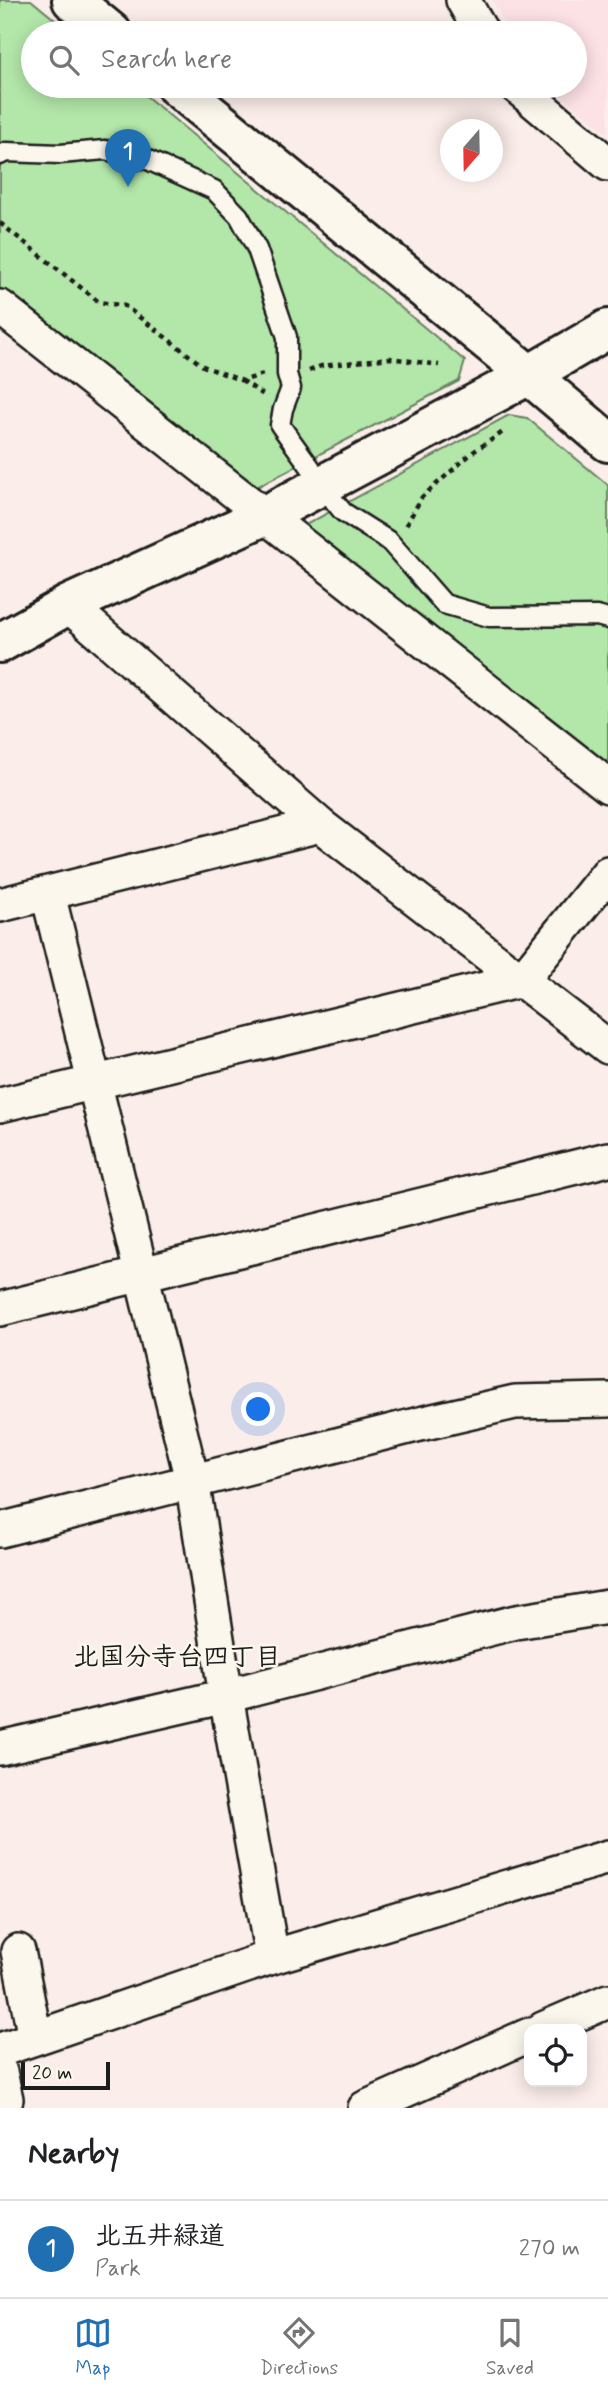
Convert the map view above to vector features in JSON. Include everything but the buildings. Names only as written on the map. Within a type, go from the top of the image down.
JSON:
[{"type":"street","points":[[72,0],[97,21]]},
{"type":"street","points":[[463,0],[475,21]]},
{"type":"street","points":[[192,98],[608,442]]},
{"type":"street","points":[[530,98],[608,164]]},
{"type":"street","points":[[0,307],[608,786]]},
{"type":"street","points":[[0,643],[68,605],[265,515],[529,375],[608,329]]},
{"type":"street","points":[[68,605],[320,825],[608,1047]]},
{"type":"street","points":[[0,905],[320,825]]},
{"type":"street","points":[[0,1105],[522,980],[608,873]]},
{"type":"street","points":[[48,894],[192,1480],[226,1696],[272,1957]]},
{"type":"street","points":[[0,1309],[608,1158]]},
{"type":"street","points":[[0,1530],[192,1480],[515,1402],[608,1400]]},
{"type":"street","points":[[0,1748],[226,1696],[516,1622],[608,1607]]},
{"type":"street","points":[[0,2050],[272,1957],[608,1857]]},
{"type":"street","points":[[18,1951],[35,2038]]},
{"type":"street","points":[[555,2024],[608,2001]]},
{"type":"street","points":[[365,2108],[524,2037]]},
{"type":"lane","points":[[0,155],[6,152],[60,154],[105,150],[148,160],[214,190],[239,216],[257,249],[287,337],[290,388],[281,425],[311,468]]},
{"type":"lane","points":[[334,501],[343,512],[389,541],[444,604],[489,617],[597,616],[608,619]]},
{"type":"path","points":[[0,223],[99,302],[125,306],[203,366],[243,381]]},
{"type":"path","points":[[288,379],[321,366],[390,358],[439,365]]},
{"type":"path","points":[[394,548],[422,497],[473,452],[503,432]]},
{"type":"shaded area","points":[[492,0],[608,0],[608,134],[564,98],[587,98],[587,21],[503,21]]},
{"type":"green space","points":[[0,0],[31,0],[56,21],[21,21],[21,98],[148,98],[465,361],[459,381],[253,489],[0,289]]},
{"type":"green space","points":[[509,415],[527,418],[608,485],[608,771],[300,528]]},
{"type":"place","name":"北五井緑道","points":[[128,187]]},
{"type":"district","name":"北国分寺台四丁目","points":[[177,1656]]}]
